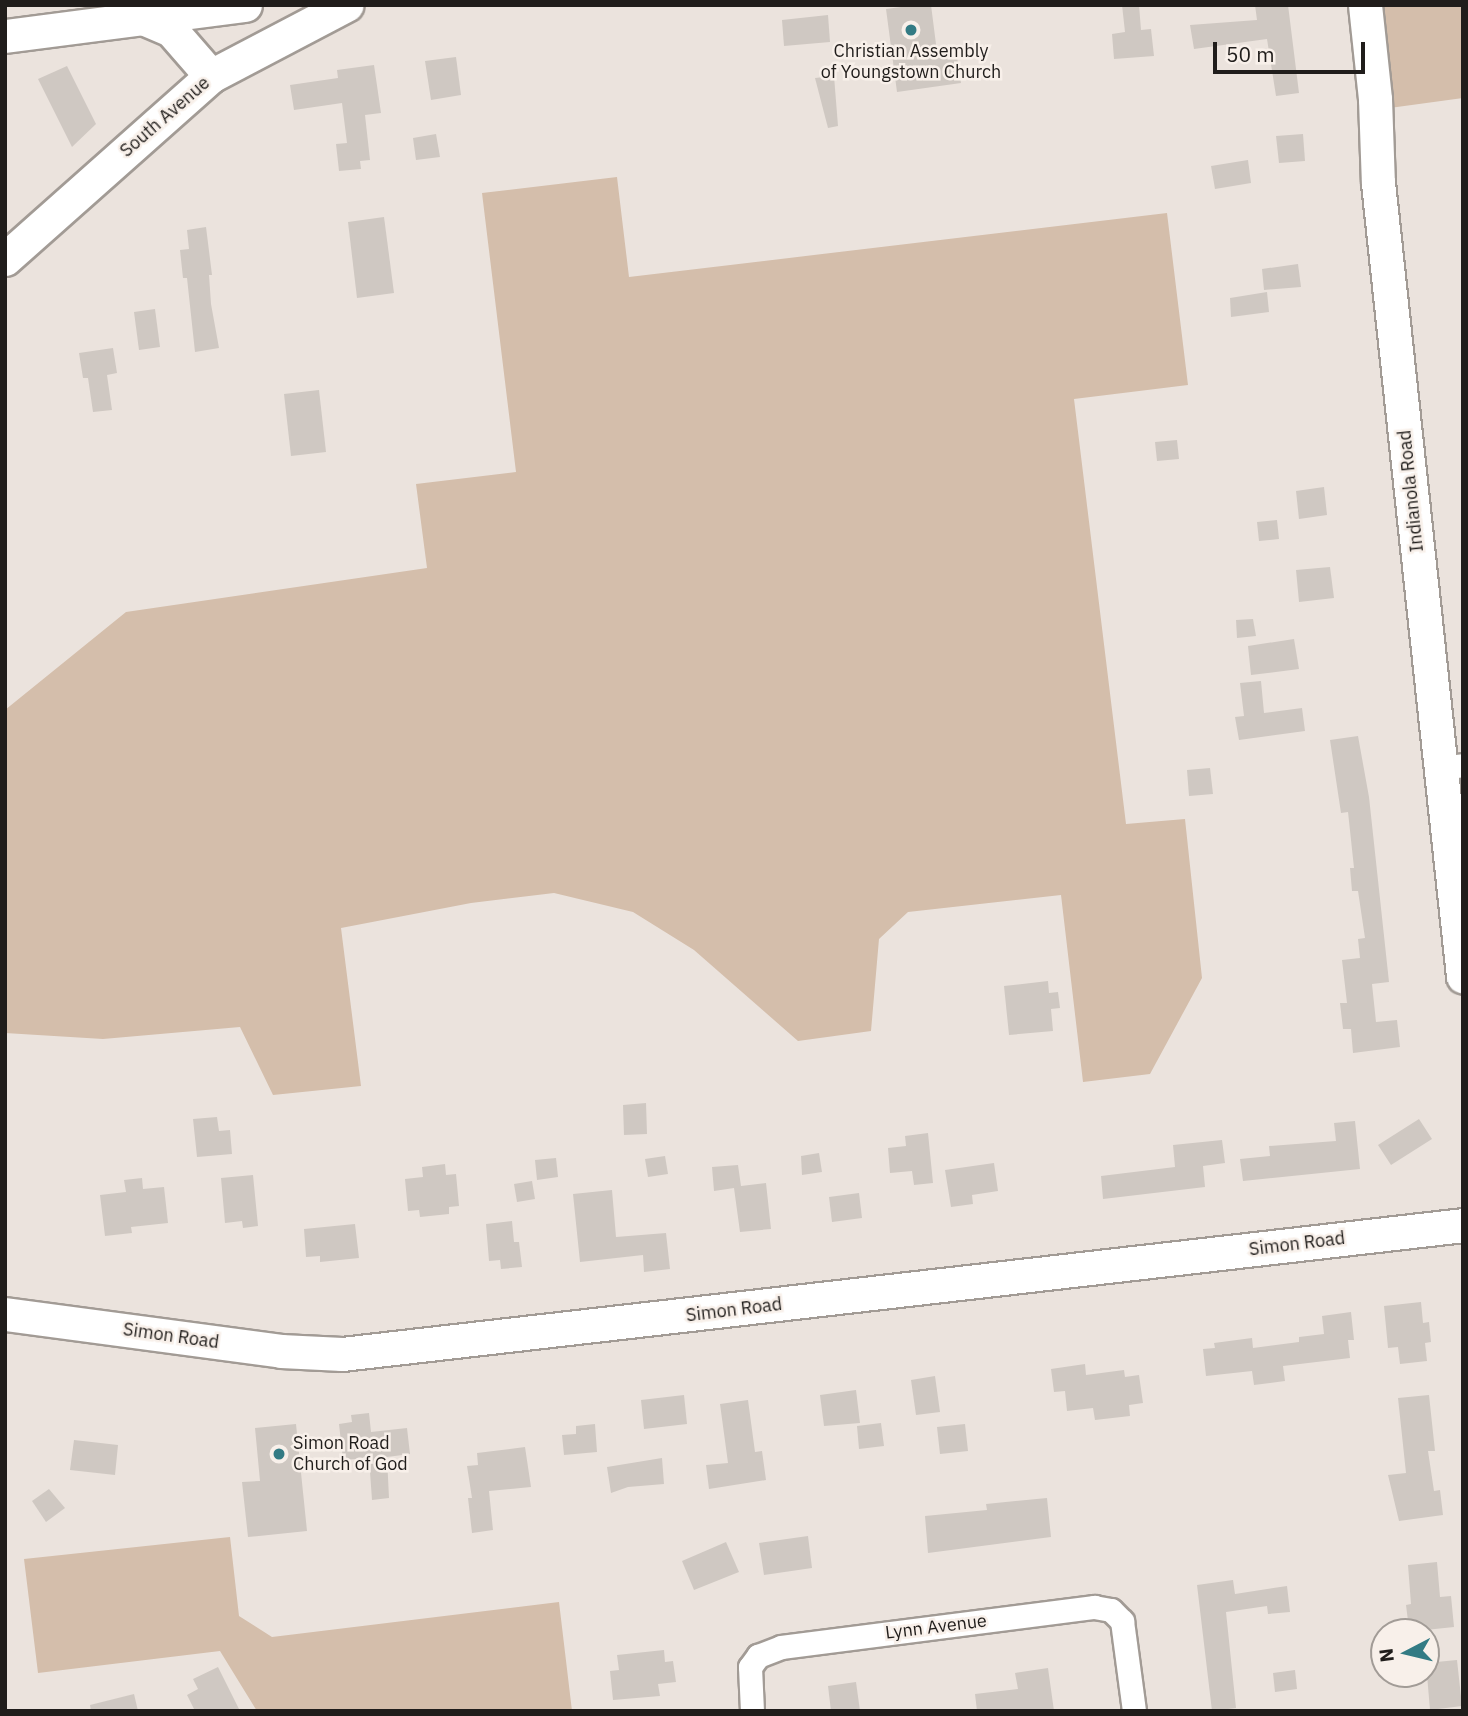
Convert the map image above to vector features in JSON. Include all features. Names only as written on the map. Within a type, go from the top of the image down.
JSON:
[{"type":"street","points":[[5,36],[245,5]]},
{"type":"street","name":"South Avenue","points":[[5,259],[211,76],[346,5]]},
{"type":"street","name":"Indianola Road","points":[[1365,5],[1375,99],[1378,183],[1452,766],[1463,976]]},
{"type":"street","points":[[144,18],[171,30],[211,76]]},
{"type":"street","name":"Simon Road","points":[[5,1314],[281,1351],[342,1354],[1463,1225]]},
{"type":"street","name":"Lynn Avenue","points":[[752,1711],[750,1667],[758,1656],[781,1647],[1094,1607],[1111,1609],[1119,1615],[1126,1634],[1134,1711]]},
{"type":"shaded area","points":[[1365,5],[1463,5],[1463,98],[1375,110]]},
{"type":"shaded area","points":[[617,177],[629,277],[1167,213],[1188,385],[1074,399],[1126,824],[1185,819],[1202,978],[1150,1074],[1083,1082],[1061,895],[908,912],[879,939],[871,1031],[798,1041],[694,950],[633,912],[554,893],[471,903],[341,928],[361,1086],[273,1095],[240,1027],[103,1039],[5,1033],[5,710],[126,612],[427,568],[416,484],[516,472],[482,193]]},
{"type":"shaded area","points":[[230,1537],[239,1616],[272,1637],[559,1602],[572,1711],[257,1711],[220,1651],[38,1673],[24,1559]]},
{"type":"building","name":"Christian Assembly of Youngstown Church","points":[[931,5],[937,52],[956,50],[961,83],[897,92],[886,9]]},
{"type":"building","points":[[1122,5],[1139,5],[1141,30],[1151,29],[1154,56],[1114,59],[1112,34],[1125,32]]},
{"type":"building","points":[[1255,5],[1288,5],[1299,93],[1276,96],[1267,39],[1194,49],[1190,25],[1257,20]]},
{"type":"building","points":[[828,15],[830,42],[784,46],[782,20]]},
{"type":"building","points":[[456,57],[461,95],[431,100],[425,61]]},
{"type":"building","points":[[374,65],[381,113],[365,115],[370,160],[360,161],[361,169],[339,171],[336,144],[347,143],[342,103],[294,110],[290,85],[338,78],[337,70]]},
{"type":"building","points":[[67,66],[96,124],[72,147],[38,79]]},
{"type":"building","points":[[834,76],[838,126],[828,128],[815,78]]},
{"type":"building","points":[[436,134],[440,157],[416,160],[413,138]]},
{"type":"building","points":[[1303,134],[1305,161],[1279,163],[1276,136]]},
{"type":"building","points":[[1248,160],[1251,183],[1215,189],[1211,166]]},
{"type":"building","points":[[384,217],[394,293],[357,298],[348,222]]},
{"type":"building","points":[[206,227],[212,275],[209,275],[211,304],[219,348],[195,352],[187,278],[183,278],[180,250],[189,249],[187,230]]},
{"type":"building","points":[[1298,264],[1301,287],[1264,290],[1262,269]]},
{"type":"building","points":[[1267,292],[1269,312],[1231,317],[1230,298]]},
{"type":"building","points":[[155,309],[160,347],[139,350],[134,312]]},
{"type":"building","points":[[113,348],[117,373],[107,375],[112,410],[93,412],[88,378],[83,378],[79,353]]},
{"type":"building","points":[[319,390],[326,452],[291,456],[284,394]]},
{"type":"building","points":[[1177,440],[1179,459],[1157,461],[1155,442]]},
{"type":"building","points":[[1324,487],[1327,515],[1299,519],[1296,491]]},
{"type":"building","points":[[1277,520],[1279,539],[1259,541],[1257,522]]},
{"type":"building","points":[[1330,567],[1334,598],[1299,602],[1296,570]]},
{"type":"building","points":[[1253,619],[1256,636],[1237,638],[1236,620]]},
{"type":"building","points":[[1294,639],[1299,669],[1251,675],[1248,646]]},
{"type":"building","points":[[1261,681],[1264,713],[1302,708],[1305,731],[1239,740],[1235,717],[1244,716],[1240,683]]},
{"type":"building","points":[[1358,736],[1369,797],[1389,982],[1372,984],[1376,1022],[1397,1020],[1400,1047],[1353,1053],[1351,1029],[1343,1029],[1340,1003],[1347,1003],[1342,960],[1360,958],[1358,939],[1365,938],[1358,891],[1352,891],[1350,868],[1354,868],[1348,812],[1341,813],[1330,740]]},
{"type":"building","points":[[1210,768],[1213,794],[1189,796],[1187,770]]},
{"type":"building","points":[[1048,981],[1049,993],[1058,992],[1060,1008],[1051,1009],[1053,1031],[1009,1035],[1004,986]]},
{"type":"building","points":[[646,1103],[647,1134],[624,1135],[623,1105]]},
{"type":"building","points":[[217,1117],[219,1131],[230,1130],[232,1154],[197,1157],[193,1119]]},
{"type":"building","points":[[1419,1119],[1432,1139],[1391,1165],[1378,1145]]},
{"type":"building","points":[[1355,1121],[1360,1169],[1243,1181],[1240,1159],[1270,1156],[1269,1146],[1336,1141],[1334,1123]]},
{"type":"building","points":[[928,1133],[933,1183],[914,1185],[912,1171],[890,1173],[888,1148],[906,1146],[905,1136]]},
{"type":"building","points":[[1222,1140],[1225,1163],[1203,1166],[1205,1187],[1103,1199],[1101,1176],[1175,1167],[1173,1145]]},
{"type":"building","points":[[819,1153],[822,1172],[802,1175],[801,1156]]},
{"type":"building","points":[[665,1156],[668,1174],[648,1177],[645,1159]]},
{"type":"building","points":[[556,1158],[558,1177],[537,1180],[535,1160]]},
{"type":"building","points":[[994,1163],[998,1191],[972,1195],[973,1204],[951,1207],[945,1170]]},
{"type":"building","points":[[445,1164],[446,1175],[456,1174],[459,1206],[449,1207],[449,1214],[420,1217],[419,1210],[408,1211],[405,1179],[423,1177],[422,1167]]},
{"type":"building","points":[[738,1165],[741,1186],[766,1183],[771,1229],[740,1232],[734,1188],[714,1191],[712,1167]]},
{"type":"building","points":[[253,1175],[258,1226],[243,1228],[242,1221],[225,1223],[221,1178]]},
{"type":"building","points":[[142,1178],[143,1189],[164,1187],[168,1223],[131,1227],[132,1233],[105,1236],[100,1195],[126,1192],[124,1180]]},
{"type":"building","points":[[532,1181],[535,1199],[517,1202],[514,1184]]},
{"type":"building","points":[[612,1190],[616,1237],[666,1233],[670,1269],[644,1272],[643,1255],[580,1262],[573,1194]]},
{"type":"building","points":[[859,1193],[862,1218],[832,1222],[829,1197]]},
{"type":"building","points":[[512,1221],[514,1242],[519,1242],[522,1267],[501,1269],[500,1260],[489,1261],[486,1224]]},
{"type":"building","points":[[355,1224],[359,1258],[320,1262],[320,1256],[306,1257],[304,1229]]},
{"type":"building","points":[[1421,1302],[1423,1323],[1429,1322],[1431,1342],[1425,1343],[1427,1361],[1400,1364],[1398,1347],[1388,1348],[1384,1306]]},
{"type":"building","points":[[1351,1312],[1354,1340],[1348,1340],[1350,1358],[1283,1366],[1285,1381],[1254,1385],[1252,1371],[1206,1376],[1203,1349],[1215,1348],[1214,1343],[1252,1338],[1253,1348],[1299,1342],[1299,1337],[1324,1334],[1322,1316]]},
{"type":"building","points":[[1085,1364],[1086,1375],[1124,1370],[1125,1377],[1139,1375],[1143,1403],[1129,1405],[1130,1416],[1095,1420],[1093,1408],[1067,1411],[1065,1391],[1054,1392],[1051,1369]]},
{"type":"building","points":[[935,1376],[940,1412],[916,1415],[911,1380]]},
{"type":"building","points":[[856,1390],[860,1423],[824,1426],[820,1395]]},
{"type":"building","points":[[684,1395],[687,1424],[644,1429],[641,1400]]},
{"type":"building","points":[[1429,1395],[1435,1451],[1428,1451],[1434,1491],[1440,1490],[1443,1515],[1399,1521],[1388,1475],[1406,1473],[1398,1398]]},
{"type":"building","points":[[748,1400],[755,1452],[762,1451],[766,1480],[709,1489],[706,1465],[728,1463],[720,1404]]},
{"type":"building","points":[[369,1413],[371,1432],[407,1428],[410,1454],[387,1457],[389,1498],[372,1500],[369,1458],[343,1460],[339,1424],[352,1422],[351,1415]]},
{"type":"building","points":[[881,1423],[884,1446],[859,1449],[857,1426]]},
{"type":"building","name":"Simon Road Church of God","points":[[296,1424],[307,1531],[248,1537],[242,1482],[260,1481],[255,1428]]},
{"type":"building","points":[[595,1424],[597,1452],[564,1455],[562,1435],[576,1434],[576,1426]]},
{"type":"building","points":[[965,1424],[968,1451],[940,1454],[937,1427]]},
{"type":"building","points":[[74,1440],[118,1445],[115,1475],[70,1470]]},
{"type":"building","points":[[525,1447],[531,1487],[489,1491],[493,1530],[472,1533],[468,1498],[472,1498],[467,1466],[478,1465],[477,1453]]},
{"type":"building","points":[[662,1458],[664,1484],[628,1487],[611,1493],[607,1467]]},
{"type":"building","points":[[49,1489],[65,1508],[46,1522],[32,1501]]},
{"type":"building","points":[[1047,1498],[1051,1537],[928,1553],[925,1516],[987,1510],[986,1504]]},
{"type":"building","points":[[808,1536],[812,1568],[764,1575],[759,1543]]},
{"type":"building","points":[[726,1542],[739,1572],[694,1590],[682,1561]]},
{"type":"building","points":[[1437,1562],[1440,1597],[1451,1596],[1454,1627],[1440,1628],[1440,1618],[1408,1618],[1406,1605],[1411,1604],[1408,1565]]},
{"type":"building","points":[[1233,1580],[1235,1594],[1287,1586],[1290,1612],[1268,1614],[1267,1606],[1226,1612],[1236,1708],[1212,1711],[1197,1585]]},
{"type":"building","points":[[664,1650],[665,1662],[673,1661],[676,1682],[658,1684],[660,1696],[613,1700],[610,1671],[619,1670],[617,1655]]},
{"type":"building","points":[[1457,1660],[1462,1706],[1430,1710],[1428,1688],[1440,1688],[1440,1662]]},
{"type":"building","points":[[218,1667],[240,1711],[195,1711],[187,1695],[198,1689],[193,1679]]},
{"type":"building","points":[[1048,1668],[1054,1711],[977,1711],[975,1694],[1018,1689],[1015,1673]]},
{"type":"building","points":[[1295,1670],[1297,1689],[1275,1692],[1273,1673]]},
{"type":"building","points":[[856,1682],[860,1711],[831,1711],[828,1686]]},
{"type":"building","points":[[134,1694],[138,1711],[91,1711],[90,1705]]},
{"type":"place","name":"Christian Assembly of Youngstown Church","points":[[911,30]]},
{"type":"place","name":"Simon Road Church of God","points":[[279,1454]]}]
